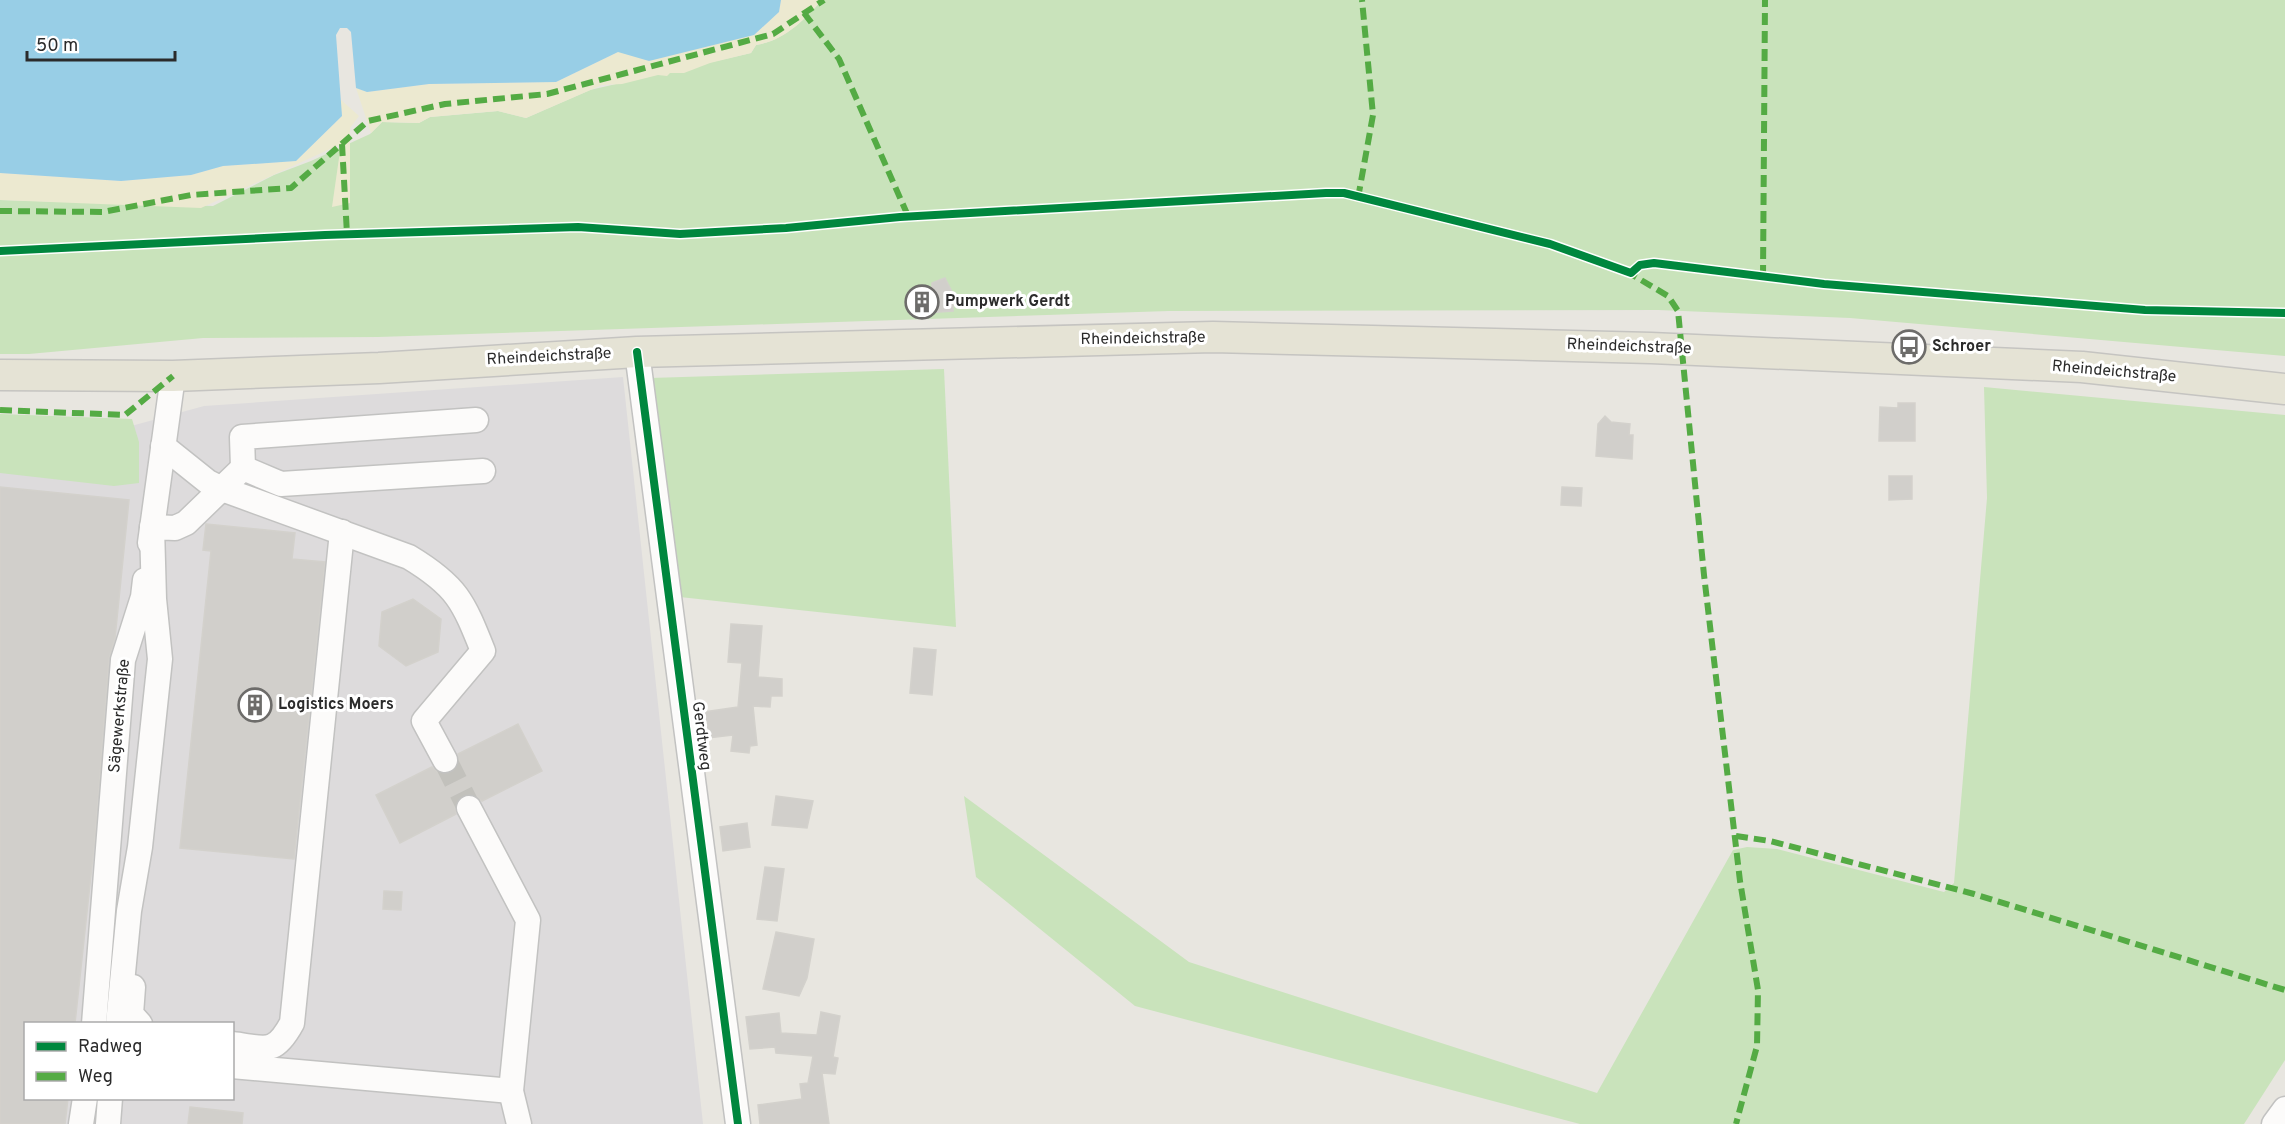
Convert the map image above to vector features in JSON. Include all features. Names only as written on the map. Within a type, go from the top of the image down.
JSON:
[{"type":"main road","name":"Rheindeichstraße","points":[[0,375],[173,376],[379,368],[637,352],[1213,337],[1651,348],[2082,367],[2285,389]]},
{"type":"street","name":"Gerdtweg","points":[[637,352],[738,1124]]},
{"type":"street","name":"Sägewerkstraße","points":[[94,1022],[123,660],[142,597],[173,376]]},
{"type":"street","points":[[118,1022],[129,911],[140,846],[160,659],[154,599],[152,527],[175,528],[186,523],[243,468],[242,437],[476,420]]},
{"type":"street","points":[[163,446],[208,482],[222,489],[409,557],[432,571],[450,587],[465,606],[483,651],[424,721],[445,760]]},
{"type":"street","points":[[243,468],[281,484],[483,471]]},
{"type":"street","points":[[234,1044],[267,1048],[281,1042],[292,1023],[342,532]]},
{"type":"street","points":[[469,808],[528,920],[511,1091],[519,1124]]},
{"type":"street","points":[[139,1022],[131,1014],[139,913],[140,846]]},
{"type":"street","points":[[234,1066],[511,1091]]},
{"type":"street","points":[[81,1124],[85,1100]]},
{"type":"street","points":[[108,1124],[111,1100]]},
{"type":"street","points":[[2274,1124],[2285,1109]]},
{"type":"shaded area","points":[[623,377],[703,1124],[0,1124],[0,421],[124,428],[204,406]]},
{"type":"green space","points":[[822,0],[2285,0],[2285,356],[1850,318],[1658,310],[1169,311],[378,337],[203,338],[29,354],[0,354],[0,200],[213,206],[274,175],[370,134],[382,122],[419,123],[430,117],[498,111],[526,118],[590,90],[751,53],[756,45],[776,39],[793,28]]},
{"type":"green space","points":[[944,369],[956,627],[680,597],[650,378]]},
{"type":"green space","points":[[1984,387],[2285,415],[2285,1060],[2244,1124],[1580,1124],[1135,1006],[976,877],[964,796],[1189,962],[1597,1093],[1733,850],[1747,847],[1777,849],[1944,892],[1954,883],[1987,498]]},
{"type":"green space","points":[[0,414],[132,419],[139,442],[139,483],[114,486],[0,473]]},
{"type":"sand","points":[[781,0],[822,0],[793,28],[776,39],[756,45],[751,53],[710,63],[684,73],[670,73],[667,76],[658,75],[622,84],[602,85],[526,118],[498,111],[430,117],[419,123],[382,122],[371,133],[356,88],[367,92],[429,84],[556,82],[618,52],[754,35],[779,12]]},
{"type":"sand","points":[[340,99],[359,116],[350,128],[350,203],[332,207],[341,144],[201,208],[0,200],[0,173],[121,181],[191,175],[223,166],[296,161],[342,116]]},
{"type":"water","points":[[0,0],[781,0],[779,12],[754,35],[649,61],[618,52],[556,82],[429,84],[367,92],[356,88],[351,32],[347,28],[340,28],[336,35],[342,116],[296,161],[223,166],[191,175],[121,181],[0,173]]},
{"type":"building","points":[[945,278],[953,294],[953,311],[911,314],[910,290],[932,289],[932,283]]},
{"type":"building","points":[[1898,403],[1915,403],[1915,441],[1879,441],[1880,407],[1898,408]]},
{"type":"building","points":[[1605,416],[1611,422],[1630,424],[1629,435],[1633,435],[1632,459],[1596,456],[1598,424]]},
{"type":"building","points":[[1889,476],[1912,476],[1912,499],[1889,500]]},
{"type":"building","points":[[0,487],[129,500],[115,638],[109,659],[95,838],[75,1022],[24,1022],[24,1100],[68,1100],[65,1124],[0,1124]]},
{"type":"building","points":[[1562,487],[1582,488],[1581,506],[1561,505]]},
{"type":"building","name":"Logistics Moers","points":[[206,524],[295,533],[292,559],[325,562],[294,859],[180,848],[211,551],[203,550]]},
{"type":"building","points":[[413,599],[441,619],[438,652],[406,666],[379,646],[382,612]]},
{"type":"building","points":[[731,624],[762,626],[758,677],[782,679],[782,696],[771,696],[770,707],[753,706],[757,745],[750,746],[749,753],[731,751],[733,735],[708,738],[704,712],[738,707],[742,663],[728,662]]},
{"type":"building","points":[[914,648],[936,650],[932,695],[910,693]]},
{"type":"building","points":[[518,724],[542,771],[482,801],[470,794],[463,795],[457,801],[456,814],[400,843],[376,795],[432,767],[444,774],[451,773],[457,767],[458,754]]},
{"type":"building","points":[[776,796],[813,801],[807,828],[772,825]]},
{"type":"building","points":[[747,823],[750,847],[723,851],[720,827]]},
{"type":"building","points":[[765,867],[784,869],[777,921],[757,919]]},
{"type":"building","points":[[384,891],[402,892],[401,910],[383,909]]},
{"type":"building","points":[[776,932],[814,939],[807,978],[799,996],[763,989]]},
{"type":"building","points":[[821,1012],[840,1016],[833,1057],[838,1058],[835,1074],[822,1073],[829,1124],[760,1124],[758,1105],[802,1099],[800,1084],[808,1083],[813,1056],[776,1053],[775,1047],[750,1049],[746,1017],[779,1013],[781,1033],[817,1035]]},
{"type":"building","points":[[190,1107],[243,1113],[242,1124],[188,1124]]},
{"type":"tunnel","points":[[445,760],[469,808]]},
{"type":"marked path","points":[[0,211],[103,212],[191,195],[291,188],[368,121],[445,104],[547,94],[773,34],[824,0]]},
{"type":"marked path","points":[[1358,198],[1373,115],[1362,0]]},
{"type":"marked path","points":[[1763,277],[1765,0]]},
{"type":"marked path","points":[[804,13],[839,59],[908,216]]},
{"type":"marked path","points":[[342,144],[347,234]]},
{"type":"marked path","points":[[1626,271],[1668,296],[1678,311],[1704,575],[1740,881],[1758,990],[1757,1046],[1736,1124]]},
{"type":"marked path","points":[[0,410],[125,415],[173,376]]},
{"type":"marked path","points":[[1736,836],[1770,841],[1974,894],[2285,990]]},
{"type":"cycle path","points":[[0,251],[325,235],[578,227],[680,234],[786,228],[900,217],[1344,193],[1550,244],[1631,273],[1640,265],[1654,263],[1824,284],[2145,310],[2285,313]]},
{"type":"cycle path","points":[[637,352],[738,1124]]},
{"type":"place","name":"Pumpwerk Gerdt","points":[[922,302]]},
{"type":"place","name":"Schroer","points":[[1909,347]]},
{"type":"place","name":"Logistics Moers","points":[[255,705]]}]
